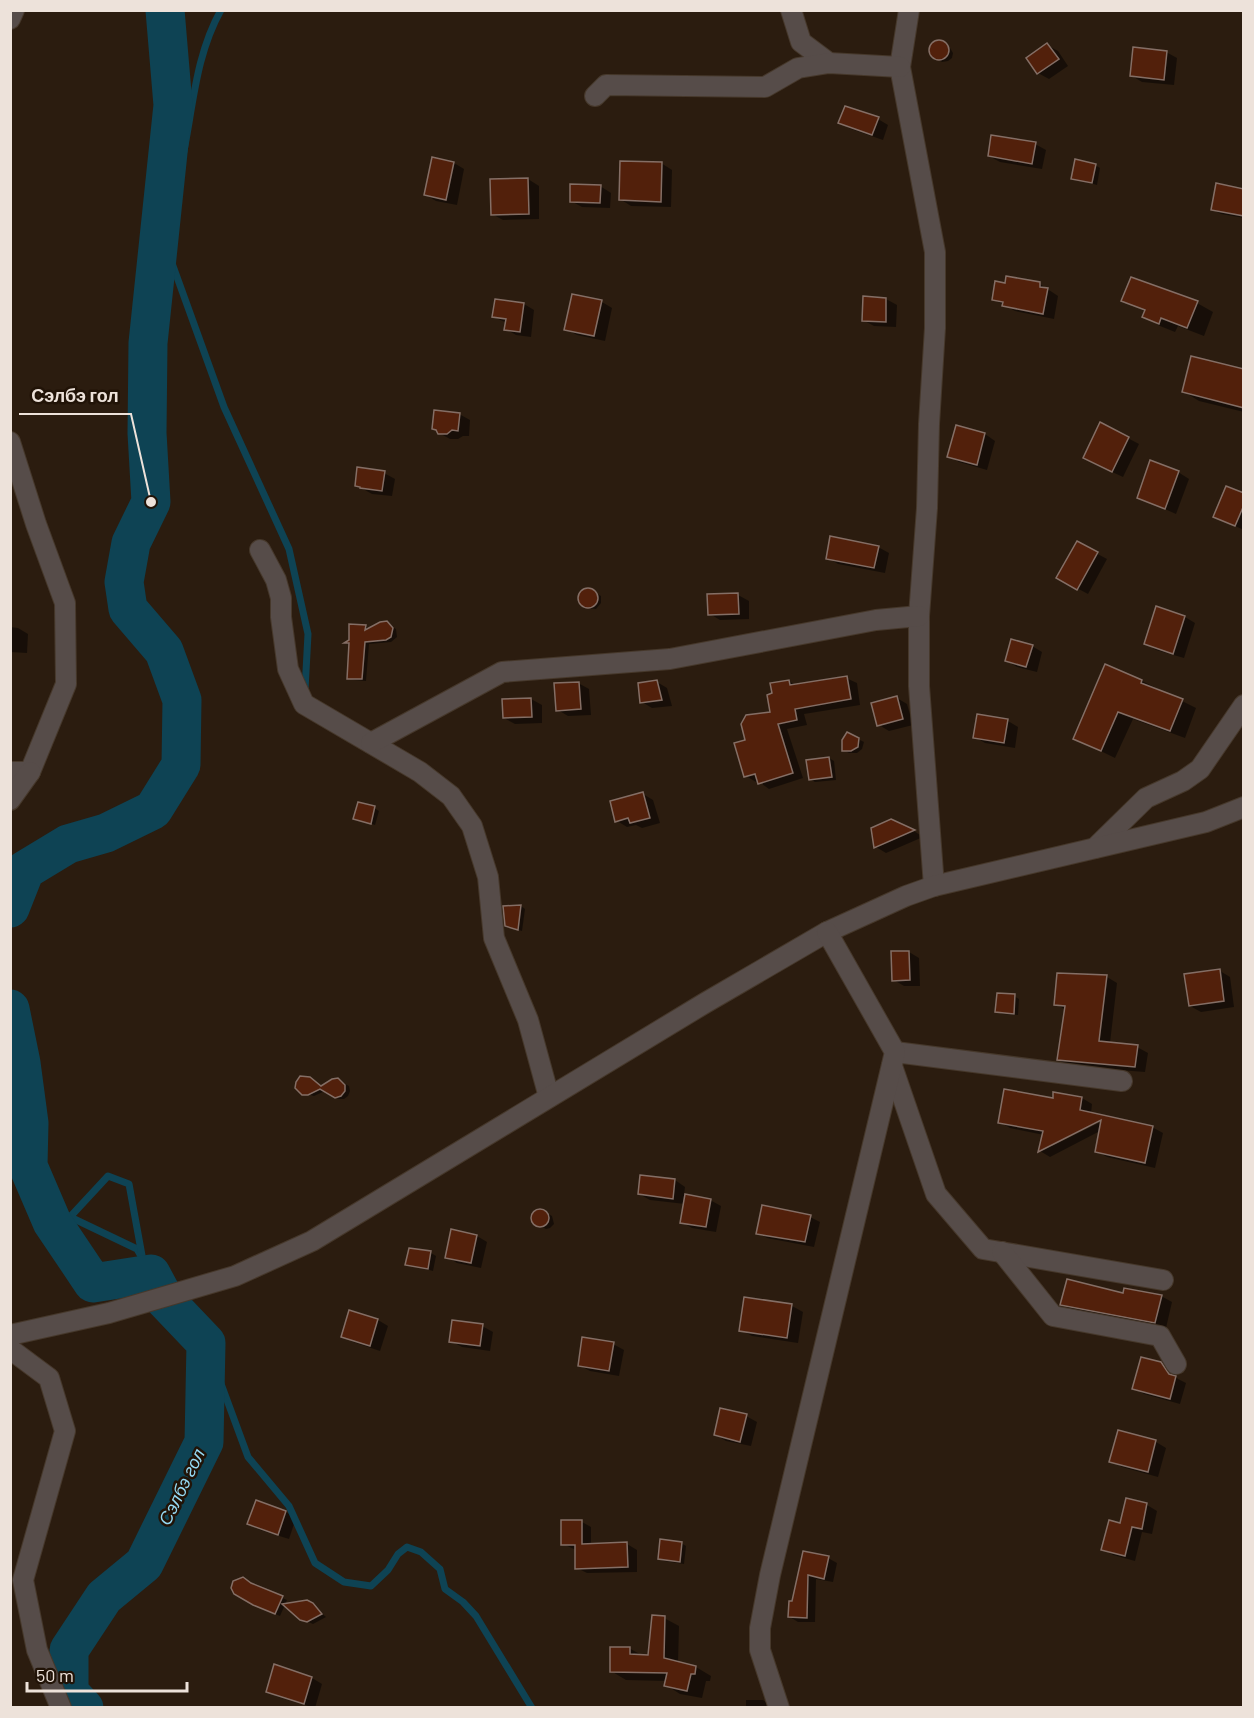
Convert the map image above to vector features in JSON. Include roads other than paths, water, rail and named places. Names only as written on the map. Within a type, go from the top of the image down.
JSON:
[{"type":"street","points":[[10,19],[14,10]]},
{"type":"street","points":[[791,10],[801,42],[829,63]]},
{"type":"street","points":[[909,10],[900,67],[935,252],[927,508],[919,616],[920,686],[934,885]]},
{"type":"street","points":[[595,96],[606,85],[765,87],[798,68],[829,63],[900,67]]},
{"type":"street","points":[[10,442],[36,524],[65,603],[66,684],[20,772],[10,800]]},
{"type":"street","points":[[260,550],[276,580],[281,598],[288,669],[304,704],[420,772],[451,796],[472,826],[488,877],[494,938],[528,1020],[549,1097]]},
{"type":"street","points":[[371,743],[502,672],[670,659],[876,620],[919,616]]},
{"type":"street","points":[[1095,848],[1146,798],[1183,782],[1200,769],[1244,705]]},
{"type":"street","points":[[10,1335],[130,1308],[235,1276],[312,1241],[705,1003],[827,932],[906,896],[934,885],[1206,822],[1244,807]]},
{"type":"street","points":[[827,932],[893,1059],[936,1194],[983,1248],[1163,1280]]},
{"type":"street","points":[[893,1059],[1122,1081]]},
{"type":"street","points":[[779,1707],[760,1650],[760,1628],[770,1575],[893,1059]]},
{"type":"street","points":[[1002,1252],[1053,1316],[1160,1336],[1176,1364]]},
{"type":"street","points":[[10,1349],[49,1378],[65,1431],[23,1580],[37,1650],[61,1707]]},
{"type":"waterway","name":"Сэлбэ гол","points":[[10,908],[25,870],[68,844],[106,833],[153,810],[181,765],[182,700],[164,651],[128,609],[124,582],[131,543],[151,502],[147,433],[148,343],[173,105],[165,10]]},
{"type":"waterway","points":[[221,10],[205,47],[195,86],[179,174],[160,230],[224,407],[289,549],[308,634],[305,690]]},
{"type":"waterway","name":"Сэлбэ гол","points":[[10,1009],[21,1063],[29,1123],[28,1166],[52,1222],[93,1283],[151,1274],[165,1300],[206,1343],[204,1442],[144,1564],[104,1597],[69,1650],[69,1692],[84,1708]]},
{"type":"waterway","points":[[70,1217],[108,1176],[129,1184],[143,1261]]},
{"type":"waterway","points":[[45,1205],[137,1249],[151,1274]]},
{"type":"waterway","points":[[206,1343],[248,1457],[289,1506],[315,1563],[344,1582],[371,1586],[388,1570],[398,1554],[407,1547],[421,1552],[440,1569],[445,1589],[463,1602],[476,1616],[532,1708]]},
{"type":"place","name":"Сэлбэ гол","points":[[151,502]]}]
